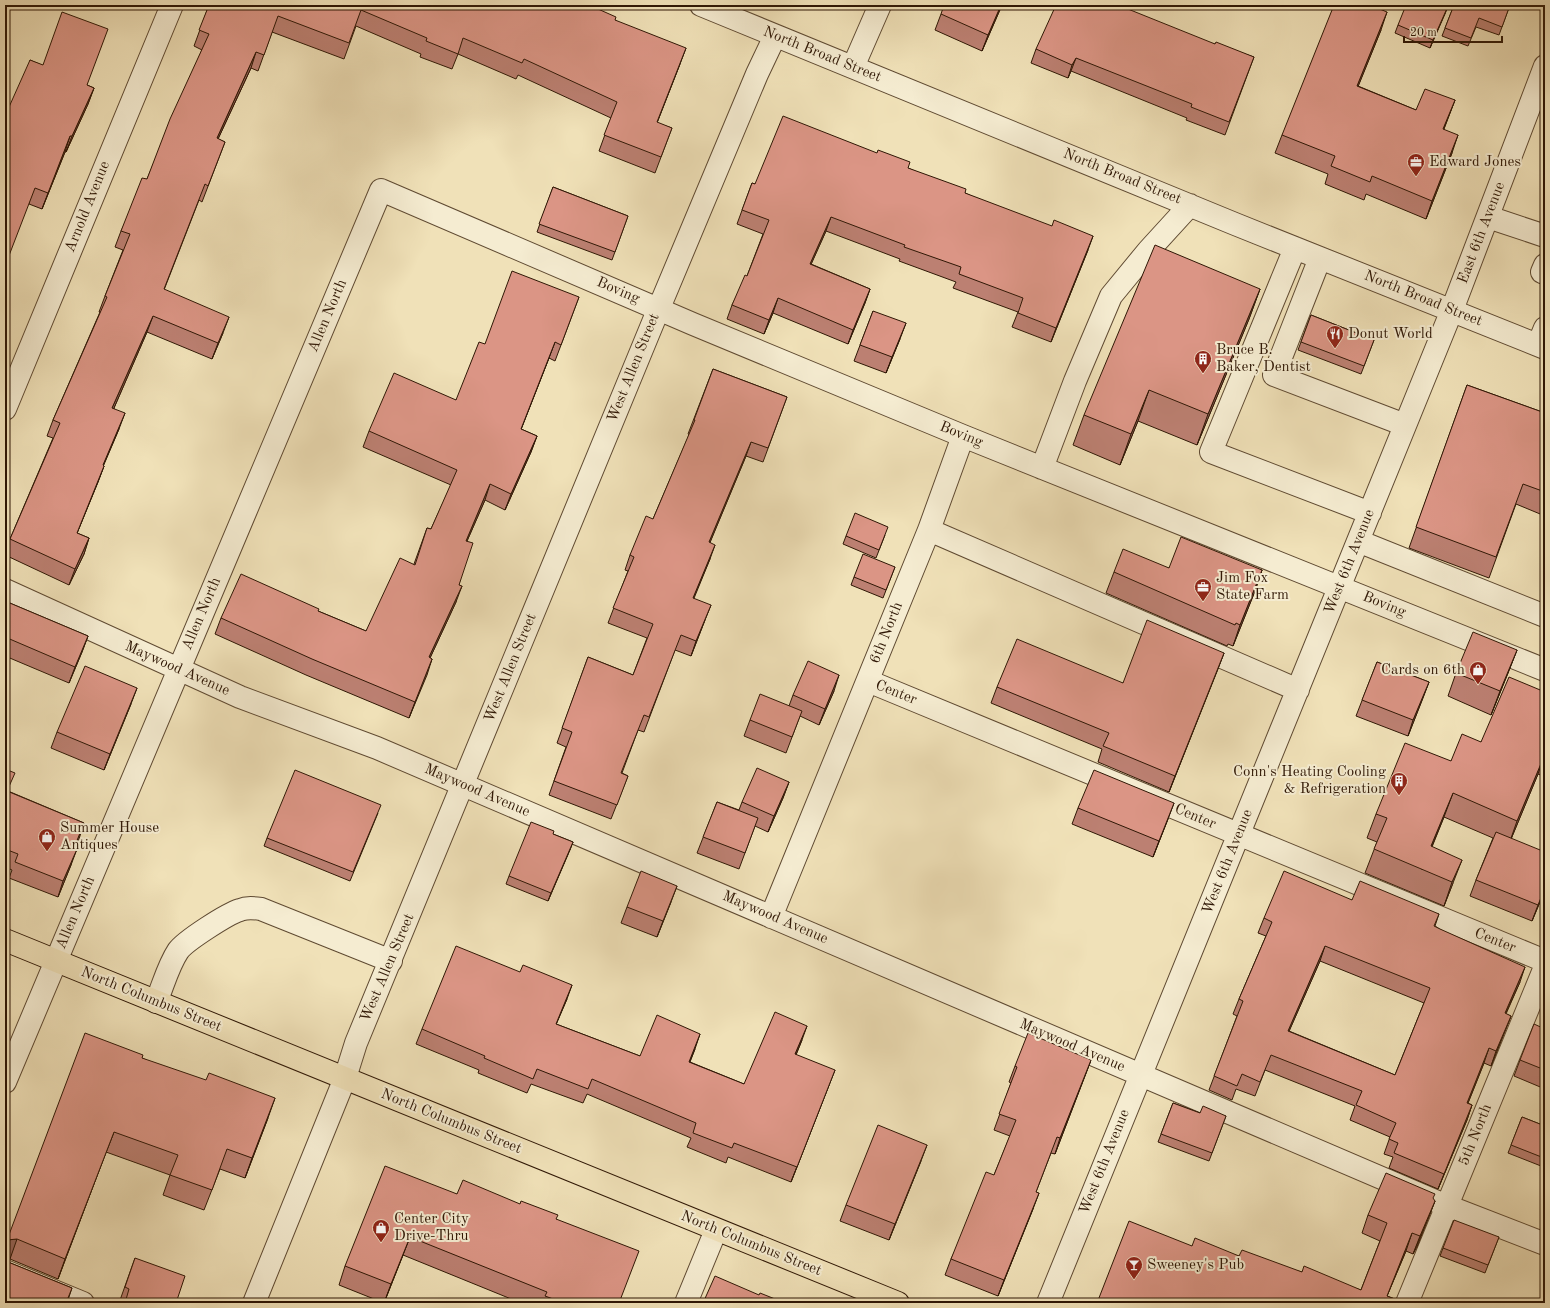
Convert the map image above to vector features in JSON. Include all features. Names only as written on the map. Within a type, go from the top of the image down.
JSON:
[{"type":"main road","name":"North Columbus Street","points":[[5,940],[898,1303]]},
{"type":"street","name":"Arnold Avenue","points":[[5,409],[172,5]]},
{"type":"street","name":"North Broad Street","points":[[701,5],[1294,248],[1452,310],[1543,340]]},
{"type":"street","points":[[853,67],[880,5]]},
{"type":"street","name":"West Allen Street","points":[[254,1303],[345,1078],[356,1043],[391,961],[462,785],[659,308],[757,74],[775,36]]},
{"type":"street","name":"East 6th Avenue","points":[[1452,310],[1488,217],[1537,113],[1545,66]]},
{"type":"street","name":"Boving","points":[[381,190],[694,324],[963,436],[1545,670]]},
{"type":"street","name":"Allen North","points":[[5,1082],[381,190]]},
{"type":"street","points":[[1042,468],[1075,381],[1112,296],[1148,251],[1190,205]]},
{"type":"street","points":[[1488,217],[1545,236]]},
{"type":"street","points":[[1294,248],[1212,452],[1370,513]]},
{"type":"street","points":[[1320,258],[1274,375],[1405,425]]},
{"type":"street","points":[[1545,264],[1542,272],[1545,273]]},
{"type":"street","name":"West 6th Avenue","points":[[1048,1303],[1452,310]]},
{"type":"street","name":"6th North","points":[[771,917],[929,530],[963,436]]},
{"type":"street","points":[[929,530],[1298,690]]},
{"type":"street","points":[[1358,541],[1545,616]]},
{"type":"street","name":"Maywood Avenue","points":[[5,590],[240,697],[377,748],[1447,1206],[1545,1244]]},
{"type":"street","name":"Center","points":[[868,681],[1545,961]]},
{"type":"street","points":[[156,1002],[171,965],[178,951],[185,943],[239,910],[250,907],[261,909],[391,961]]},
{"type":"street","name":"5th North","points":[[1407,1303],[1545,967]]},
{"type":"street","points":[[686,1303],[716,1230]]},
{"type":"street","points":[[5,1271],[83,1303]]},
{"type":"building","points":[[209,5],[589,5],[616,17],[615,20],[686,48],[657,122],[672,128],[661,157],[604,135],[617,102],[524,59],[522,63],[463,38],[458,54],[426,41],[427,38],[361,10],[349,43],[278,16],[264,55],[256,52],[217,138],[225,142],[208,186],[205,184],[164,289],[229,317],[218,343],[153,316],[112,408],[125,413],[77,533],[89,538],[75,569],[10,539],[60,423],[53,420],[107,297],[105,296],[130,234],[121,231],[142,178],[147,179],[170,119],[209,34],[199,30]]},
{"type":"building","points":[[944,5],[1001,5],[988,35],[941,14]]},
{"type":"building","points":[[1056,5],[1118,5],[1215,44],[1216,42],[1254,57],[1229,122],[1191,107],[1192,104],[1076,58],[1072,65],[1036,49]]},
{"type":"building","points":[[1334,5],[1370,5],[1387,12],[1357,86],[1416,110],[1425,89],[1455,100],[1443,129],[1458,135],[1432,201],[1372,176],[1370,182],[1331,166],[1335,156],[1282,135]]},
{"type":"building","points":[[1406,5],[1448,6],[1433,40],[1398,25]]},
{"type":"building","points":[[1454,5],[1510,5],[1502,27],[1479,18],[1471,38],[1445,28]]},
{"type":"building","points":[[62,12],[108,29],[87,85],[94,88],[72,136],[70,136],[48,193],[35,188],[5,266],[5,116],[30,60],[43,65]]},
{"type":"building","points":[[783,116],[877,153],[878,150],[910,162],[908,168],[966,189],[965,193],[1052,226],[1054,220],[1093,236],[1056,328],[1018,313],[1023,298],[959,274],[961,267],[904,247],[905,245],[831,217],[810,264],[870,289],[853,330],[778,298],[769,320],[732,305],[745,275],[747,276],[769,220],[742,210],[752,183],[755,184]]},
{"type":"building","points":[[553,187],[628,216],[615,252],[539,224]]},
{"type":"building","points":[[1155,245],[1260,289],[1208,414],[1149,390],[1131,434],[1084,415]]},
{"type":"building","points":[[512,271],[579,297],[561,345],[555,342],[521,429],[537,436],[511,494],[490,484],[466,541],[473,543],[459,585],[462,586],[429,657],[432,659],[415,702],[312,659],[221,618],[241,574],[319,609],[318,611],[366,631],[400,558],[415,565],[427,528],[431,529],[457,470],[369,431],[394,373],[456,400],[479,342],[485,344]]},
{"type":"building","points":[[873,311],[906,323],[892,357],[860,345]]},
{"type":"building","name":"Donut World","points":[[1311,315],[1374,340],[1364,366],[1301,342]]},
{"type":"building","points":[[713,369],[787,397],[768,448],[751,442],[709,542],[715,545],[693,598],[711,605],[696,641],[681,635],[649,717],[644,715],[621,773],[628,776],[617,805],[554,781],[572,732],[562,728],[588,657],[633,675],[653,624],[613,608],[634,557],[630,555],[646,516],[653,519],[695,420]]},
{"type":"building","points":[[1467,385],[1545,413],[1545,492],[1523,484],[1496,557],[1416,527]]},
{"type":"building","points":[[855,513],[888,527],[879,550],[846,536]]},
{"type":"building","points":[[1181,537],[1262,570],[1240,625],[1236,623],[1235,625],[1114,572],[1123,549],[1169,568]]},
{"type":"building","points":[[863,554],[895,567],[886,590],[854,577]]},
{"type":"building","points":[[5,601],[88,636],[75,667],[5,637]]},
{"type":"building","points":[[1147,620],[1224,653],[1175,776],[1103,746],[1109,733],[997,687],[1017,639],[1123,683]]},
{"type":"building","points":[[1473,632],[1517,650],[1500,691],[1456,673]]},
{"type":"building","points":[[808,661],[839,675],[825,709],[793,695]]},
{"type":"building","points":[[1377,662],[1429,682],[1413,720],[1362,700]]},
{"type":"building","points":[[85,666],[137,688],[110,754],[57,732]]},
{"type":"building","points":[[1509,677],[1545,692],[1545,754],[1517,821],[1453,793],[1431,846],[1462,860],[1452,882],[1374,849],[1387,818],[1376,814],[1405,743],[1451,761],[1462,734],[1481,742]]},
{"type":"building","points":[[760,694],[802,711],[792,737],[750,720]]},
{"type":"building","points":[[757,768],[789,782],[774,816],[742,802]]},
{"type":"building","points":[[5,769],[15,773],[7,791],[84,823],[74,848],[77,849],[63,881],[15,862],[18,854],[5,849]]},
{"type":"building","points":[[295,770],[381,805],[353,872],[267,838]]},
{"type":"building","points":[[1094,770],[1174,803],[1159,841],[1078,808]]},
{"type":"building","points":[[717,802],[758,818],[745,853],[703,837]]},
{"type":"building","points":[[531,822],[554,831],[553,834],[573,842],[551,893],[509,876]]},
{"type":"building","points":[[1496,832],[1545,852],[1545,888],[1538,905],[1476,880]]},
{"type":"building","points":[[641,871],[677,886],[663,921],[627,907]]},
{"type":"building","points":[[1284,871],[1352,900],[1360,881],[1439,914],[1434,926],[1525,967],[1505,1013],[1511,1016],[1496,1051],[1489,1048],[1467,1103],[1472,1105],[1444,1174],[1394,1153],[1398,1143],[1389,1139],[1396,1123],[1356,1105],[1362,1091],[1271,1055],[1260,1082],[1242,1074],[1237,1086],[1214,1076],[1243,1001],[1239,999],[1272,922],[1264,918]],"holes":[[[1325,946],[1430,988],[1395,1075],[1288,1031]]]},
{"type":"building","points":[[456,946],[520,972],[523,965],[572,985],[556,1024],[640,1056],[657,1015],[700,1034],[689,1062],[744,1084],[775,1012],[807,1026],[795,1054],[835,1070],[797,1167],[734,1143],[732,1148],[693,1133],[696,1123],[592,1079],[588,1089],[537,1069],[533,1079],[484,1058],[485,1056],[422,1029]]},
{"type":"building","points":[[1534,1024],[1545,1029],[1545,1070],[1520,1060]]},
{"type":"building","points":[[85,1033],[143,1055],[142,1058],[206,1080],[209,1073],[275,1098],[252,1158],[227,1149],[212,1190],[170,1175],[178,1155],[114,1132],[65,1259],[17,1239],[7,1240]]},
{"type":"building","points":[[1028,1033],[1091,1060],[1060,1138],[1057,1137],[1036,1192],[1039,1193],[1004,1280],[951,1259],[986,1172],[994,1175],[1016,1120],[999,1114]]},
{"type":"building","points":[[1173,1103],[1200,1113],[1203,1106],[1226,1116],[1212,1153],[1161,1134]]},
{"type":"building","points":[[1522,1117],[1545,1126],[1544,1158],[1511,1145]]},
{"type":"building","points":[[878,1125],[927,1145],[895,1224],[846,1205]]},
{"type":"building","points":[[385,1166],[457,1194],[463,1180],[520,1204],[521,1201],[558,1215],[556,1219],[639,1251],[619,1303],[564,1303],[545,1296],[547,1292],[410,1237],[391,1284],[345,1266]]},
{"type":"building","points":[[1386,1173],[1435,1194],[1433,1198],[1435,1201],[1420,1236],[1412,1233],[1387,1296],[1405,1303],[1097,1303],[1129,1221],[1192,1246],[1195,1238],[1239,1256],[1242,1250],[1302,1272],[1304,1266],[1361,1290],[1387,1223],[1368,1215]]},
{"type":"building","points":[[1454,1220],[1499,1237],[1488,1265],[1443,1248]]},
{"type":"building","points":[[135,1258],[185,1276],[176,1303],[125,1303],[129,1289],[125,1287]]},
{"type":"building","points":[[5,1259],[8,1262],[72,1288],[66,1303],[5,1303]]},
{"type":"building","points":[[715,1276],[759,1295],[760,1293],[785,1303],[703,1303]]},
{"type":"building","points":[[1545,1296],[1545,1303],[1542,1303]]},
{"type":"place","name":"Edward Jones","points":[[1416,177]]},
{"type":"place","name":"Donut World","points":[[1335,349]]},
{"type":"place","name":"Bruce B. Baker, Dentist","points":[[1203,374]]},
{"type":"place","name":"Jim Fox State Farm","points":[[1203,602]]},
{"type":"place","name":"Cards on 6th","points":[[1478,685]]},
{"type":"place","name":"Conn's Heating Cooling & Refrigeration","points":[[1399,796]]},
{"type":"place","name":"Summer House Antiques","points":[[47,852]]},
{"type":"place","name":"Center City Drive-Thru","points":[[381,1243]]},
{"type":"place","name":"Sweeney's Pub","points":[[1134,1280]]}]
